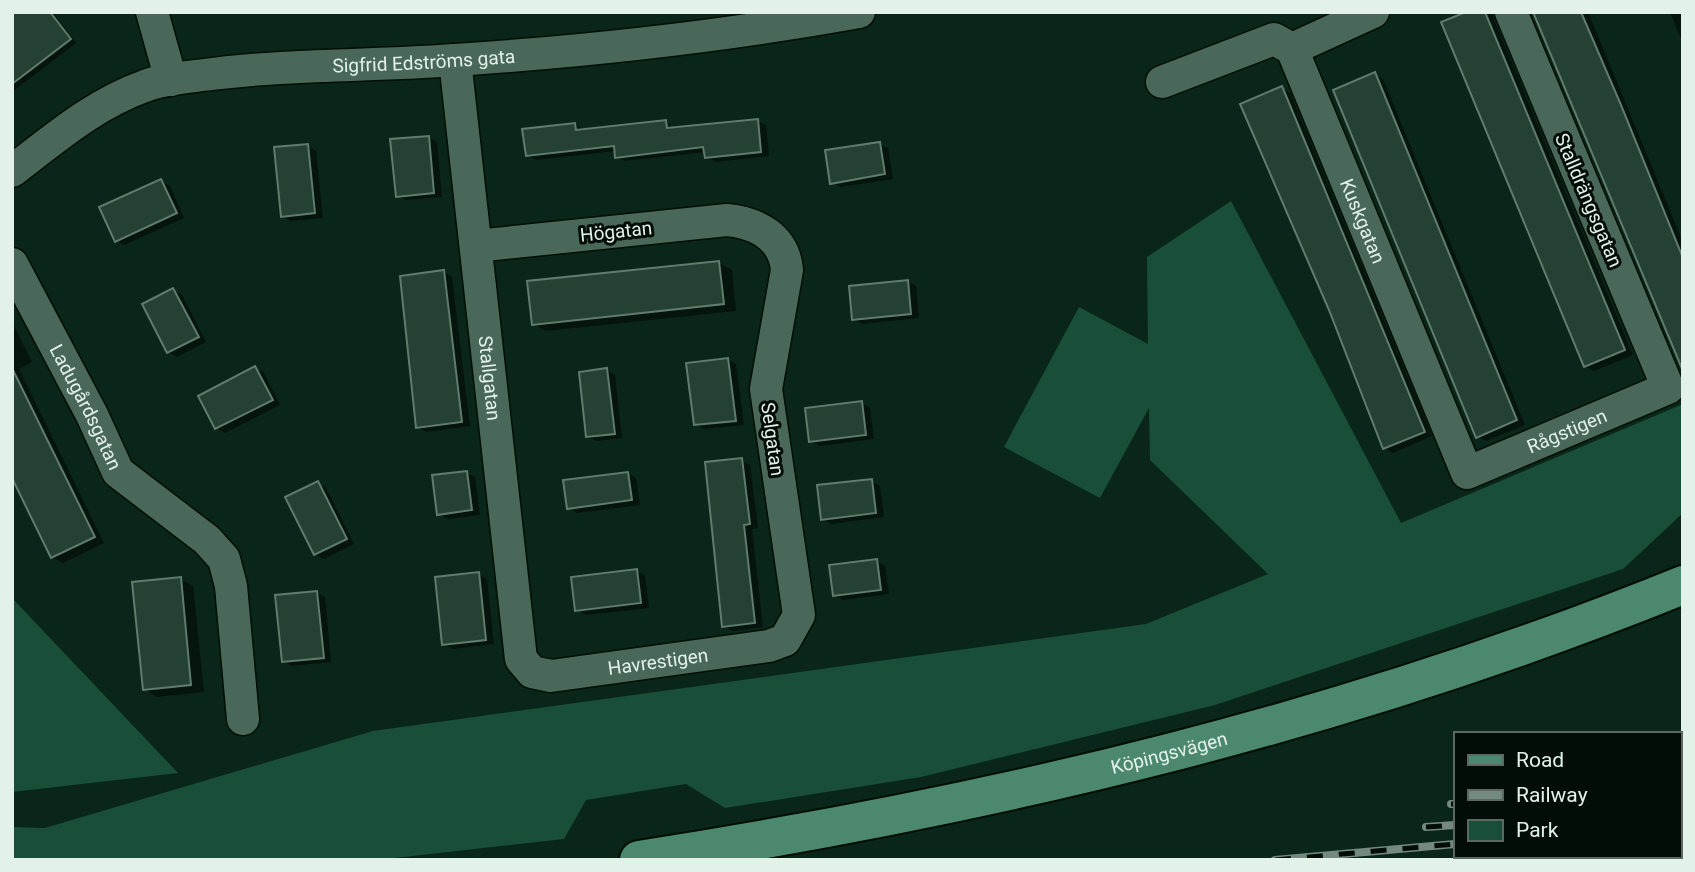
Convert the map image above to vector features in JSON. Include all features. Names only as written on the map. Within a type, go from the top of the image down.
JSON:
[{"type":"main road","name":"Köpingsvägen","points":[[639,860],[885,819],[1134,763],[1344,706],[1610,614],[1683,585]]},
{"type":"street","points":[[152,12],[170,79]]},
{"type":"street","name":"Sigfrid Edströms gata","points":[[12,171],[89,112],[127,92],[170,79],[237,71],[456,60],[738,32],[859,12]]},
{"type":"street","points":[[1162,82],[1274,39],[1292,50],[1373,12]]},
{"type":"street","name":"Stalldrängsgatan","points":[[1511,12],[1668,388]]},
{"type":"street","name":"Kuskgatan","points":[[1292,50],[1467,473]]},
{"type":"street","name":"Stallgatan","points":[[456,60],[521,659],[532,672],[551,676]]},
{"type":"street","name":"Högatan","points":[[476,246],[727,219],[756,226]]},
{"type":"street","name":"Selgatan","points":[[756,226],[773,237],[786,255],[785,287],[766,389],[799,615],[785,640],[764,647]]},
{"type":"street","name":"Ladugårdsgatan","points":[[12,264],[118,472],[208,540],[224,559],[231,586],[243,719]]},
{"type":"street","name":"Rågstigen","points":[[1467,473],[1668,388]]},
{"type":"street","name":"Havrestigen","points":[[551,676],[764,647]]},
{"type":"green space","points":[[1231,201],[1401,523],[1683,404],[1683,513],[1623,569],[1215,705],[921,777],[725,808],[686,784],[586,800],[564,839],[377,860],[12,860],[12,827],[45,828],[373,731],[1146,624],[1268,574],[1150,460],[1149,408],[1100,498],[1004,447],[1079,307],[1148,344],[1147,257]]},
{"type":"green space","points":[[12,598],[178,773],[12,792]]},
{"type":"building","points":[[12,12],[50,12],[71,39],[12,84]]},
{"type":"building","points":[[1466,12],[1485,12],[1625,350],[1584,367],[1441,22]]},
{"type":"building","points":[[1533,12],[1581,12],[1621,105],[1683,258],[1683,371]]},
{"type":"building","points":[[1375,72],[1517,420],[1476,438],[1333,90]]},
{"type":"building","points":[[1282,86],[1425,432],[1383,449],[1329,310],[1240,104]]},
{"type":"building","points":[[758,119],[761,152],[705,158],[703,147],[615,158],[614,146],[526,156],[522,129],[575,123],[576,130],[666,120],[667,128]]},
{"type":"building","points":[[429,136],[434,193],[396,197],[390,139]]},
{"type":"building","points":[[880,142],[885,174],[830,184],[825,150]]},
{"type":"building","points":[[308,144],[315,213],[281,217],[274,147]]},
{"type":"building","points":[[161,179],[177,213],[115,242],[99,207]]},
{"type":"building","points":[[719,261],[724,304],[532,325],[527,281]]},
{"type":"building","points":[[444,270],[462,422],[416,428],[400,276]]},
{"type":"building","points":[[908,280],[911,314],[852,320],[849,286]]},
{"type":"building","points":[[173,288],[199,337],[167,353],[142,304]]},
{"type":"building","points":[[728,358],[736,421],[694,425],[686,363]]},
{"type":"building","points":[[255,366],[273,400],[215,429],[198,396]]},
{"type":"building","points":[[12,368],[95,537],[51,558],[12,478]]},
{"type":"building","points":[[607,368],[615,434],[586,437],[579,372]]},
{"type":"building","points":[[862,401],[866,435],[809,442],[805,408]]},
{"type":"building","points":[[742,458],[750,524],[744,525],[755,623],[722,627],[705,462]]},
{"type":"building","points":[[467,471],[472,510],[437,515],[432,475]]},
{"type":"building","points":[[628,472],[632,500],[567,509],[563,480]]},
{"type":"building","points":[[872,479],[876,513],[821,520],[817,485]]},
{"type":"building","points":[[318,481],[347,539],[314,555],[285,497]]},
{"type":"building","points":[[877,559],[881,590],[833,596],[829,565]]},
{"type":"building","points":[[637,569],[641,603],[575,611],[571,577]]},
{"type":"building","points":[[479,572],[486,640],[442,645],[435,577]]},
{"type":"building","points":[[181,577],[191,685],[143,690],[132,582]]},
{"type":"building","points":[[317,591],[324,658],[282,662],[275,595]]},
{"type":"railway","points":[[1426,827],[1454,825]]},
{"type":"railway","points":[[1275,860],[1454,844]]}]
